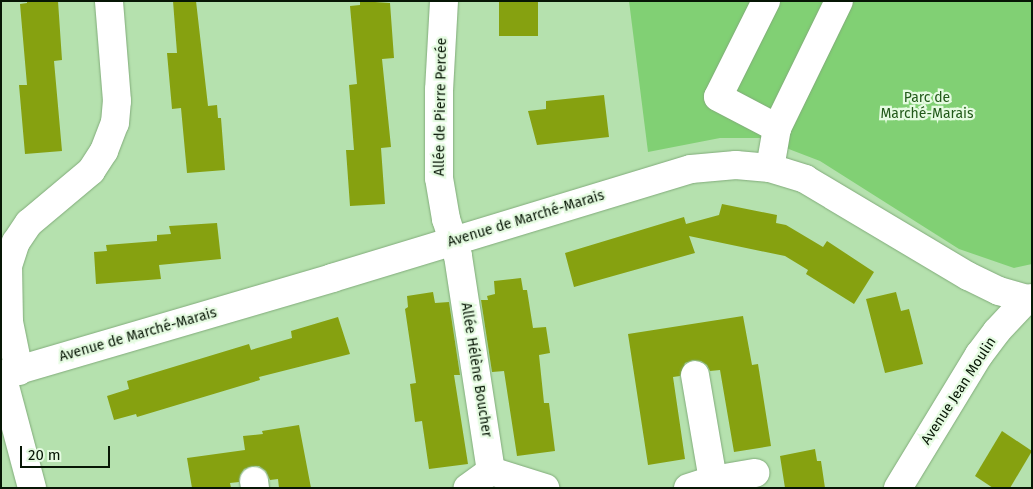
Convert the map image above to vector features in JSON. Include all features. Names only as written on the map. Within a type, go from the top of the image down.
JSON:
[{"type":"street","points":[[32,488],[7,373],[8,266],[16,242],[29,223],[91,171],[104,151],[115,123],[117,101],[109,1]]},
{"type":"street","name":"Allée de Pierre Percée","points":[[444,1],[438,90],[439,178],[446,219],[453,242]]},
{"type":"street","points":[[766,1],[718,97],[777,128]]},
{"type":"street","points":[[770,168],[777,128],[839,1]]},
{"type":"street","name":"Avenue de Marché-Marais","points":[[7,373],[453,242],[691,169],[736,165],[770,168],[805,179],[968,276],[999,291],[1030,299]]},
{"type":"street","name":"Allée Hélène Boucher","points":[[453,242],[458,256],[491,471]]},
{"type":"street","name":"Avenue Jean Moulin","points":[[898,488],[979,354],[997,331],[1030,299]]},
{"type":"street","points":[[695,375],[713,480]]},
{"type":"street","points":[[468,488],[491,471],[545,488]]},
{"type":"street","points":[[688,488],[713,480],[755,473]]},
{"type":"green space","name":"Parc de Marché-Marais","points":[[629,1],[1032,1],[1032,264],[1014,268],[959,249],[820,161],[760,138],[720,138],[648,152]]},
{"type":"building","points":[[27,1],[58,1],[62,60],[54,61],[62,151],[25,154],[19,85],[27,85],[20,4],[27,3]]},
{"type":"building","points":[[173,1],[196,1],[208,106],[217,105],[218,118],[221,118],[225,170],[187,173],[181,108],[172,109],[167,53],[177,53]]},
{"type":"building","points":[[360,1],[390,3],[394,58],[382,59],[391,147],[381,148],[385,204],[350,206],[346,150],[354,150],[349,85],[357,84],[350,6],[360,5]]},
{"type":"building","points":[[499,1],[538,1],[538,36],[499,36]]},
{"type":"building","points":[[604,95],[609,137],[537,145],[528,111],[546,109],[546,101]]},
{"type":"building","points":[[722,204],[777,215],[776,223],[786,225],[823,247],[827,241],[874,272],[854,304],[806,274],[808,270],[785,256],[689,236],[695,253],[574,287],[565,253],[684,217],[686,224],[719,215]]},
{"type":"building","points":[[217,223],[221,259],[159,265],[161,279],[96,284],[94,252],[107,251],[106,245],[157,241],[157,235],[171,234],[169,226]]},
{"type":"building","points":[[521,278],[523,290],[527,290],[533,328],[546,327],[550,353],[539,355],[544,403],[549,403],[555,451],[517,456],[504,371],[492,372],[481,300],[488,300],[487,296],[495,294],[494,281]]},
{"type":"building","points":[[433,292],[435,303],[449,302],[460,375],[454,375],[468,464],[429,469],[422,421],[415,422],[410,384],[416,383],[405,309],[408,307],[407,296]]},
{"type":"building","points":[[896,292],[901,311],[909,309],[923,364],[885,373],[866,299]]},
{"type":"building","points":[[743,316],[752,365],[758,364],[771,446],[734,452],[720,370],[710,371],[707,365],[701,361],[693,360],[685,363],[680,376],[673,377],[685,459],[648,465],[628,334]]},
{"type":"building","points":[[338,317],[350,354],[259,377],[260,380],[137,417],[136,414],[114,420],[107,396],[129,389],[127,381],[249,344],[251,350],[292,338],[291,331]]},
{"type":"building","points":[[299,425],[311,488],[279,488],[278,479],[270,480],[266,471],[259,466],[252,466],[244,469],[240,475],[239,482],[230,483],[231,488],[192,488],[187,458],[245,450],[243,436],[263,434],[262,431]]},
{"type":"building","points":[[1002,431],[1032,451],[1010,488],[993,488],[975,476]]},
{"type":"building","points":[[815,449],[817,461],[821,461],[825,488],[785,488],[780,456]]}]
